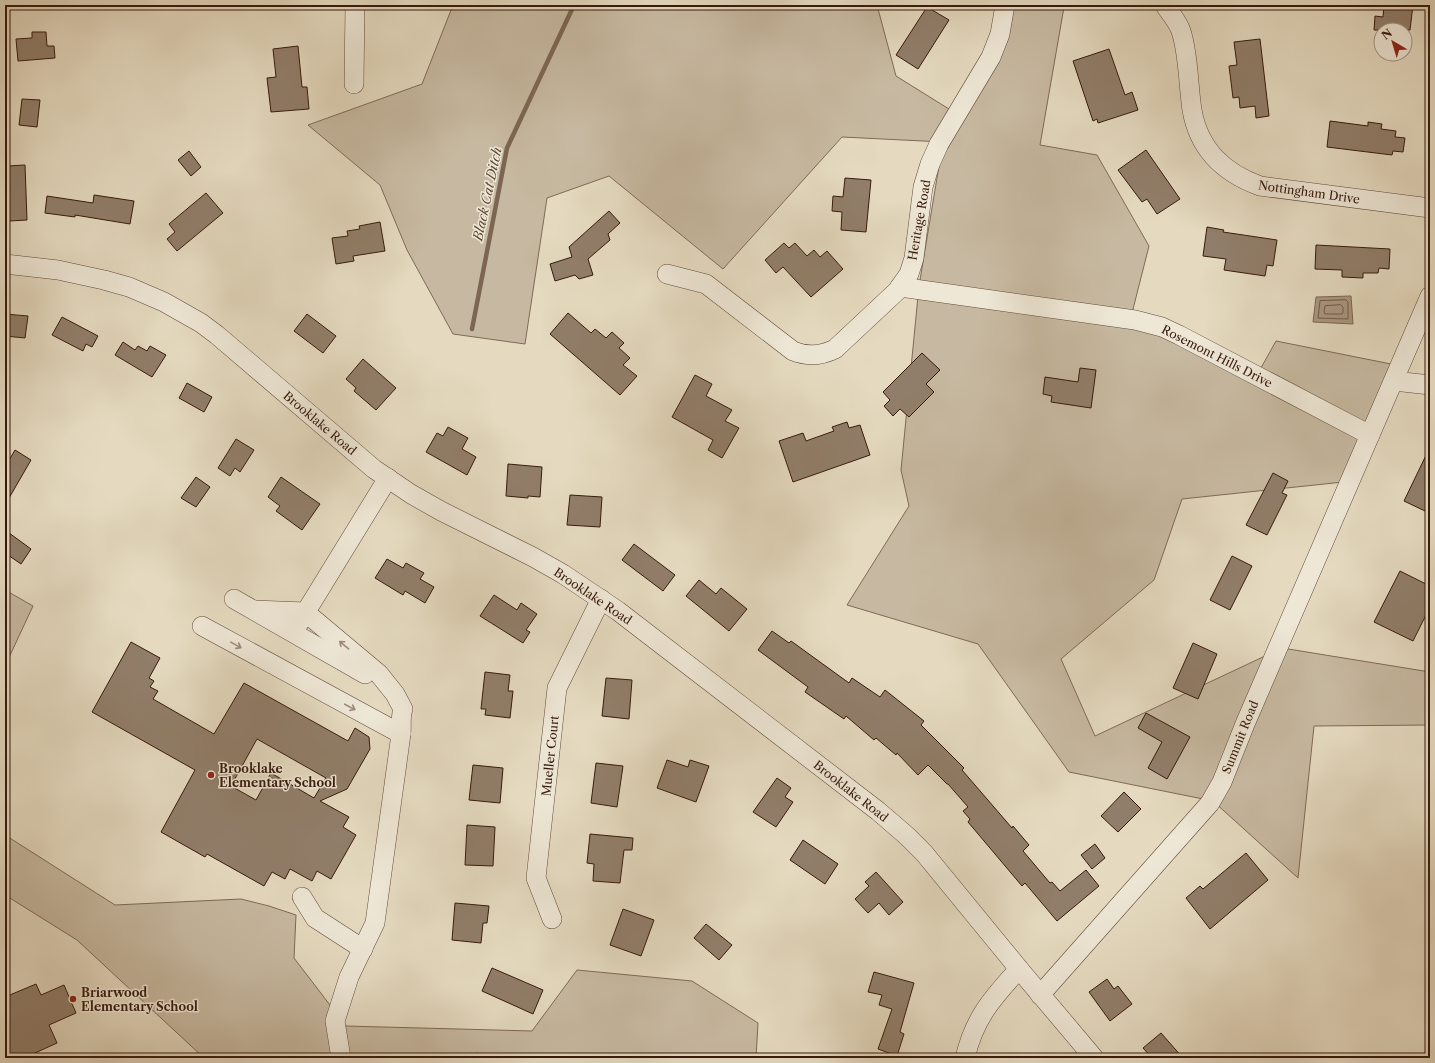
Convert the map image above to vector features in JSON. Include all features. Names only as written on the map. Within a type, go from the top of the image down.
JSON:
[{"type":"street","points":[[354,84],[355,5]]},
{"type":"street","name":"Heritage Road","points":[[667,274],[706,284],[793,351],[803,355],[813,356],[836,349],[900,287],[909,274],[914,258],[923,187],[930,164],[938,144],[991,57],[1000,34],[1005,5]]},
{"type":"street","name":"Nottingham Drive","points":[[1166,7],[1180,29],[1184,43],[1192,111],[1197,128],[1204,143],[1214,157],[1229,172],[1260,186],[1430,208]]},
{"type":"street","name":"Brooklake Road","points":[[5,264],[58,270],[104,280],[136,290],[164,302],[184,313],[217,335],[374,469],[411,494],[441,511],[558,571],[618,611],[878,811],[907,836],[924,853],[1040,995],[1094,1058]]},
{"type":"street","name":"Rosemont Hills Drive","points":[[900,287],[1135,320],[1162,327],[1370,435]]},
{"type":"street","points":[[1370,435],[1430,296]]},
{"type":"street","points":[[1394,381],[1430,385]]},
{"type":"street","name":"Summit Road","points":[[1040,995],[1210,803],[1222,782],[1245,724],[1370,435]]},
{"type":"street","points":[[293,632],[388,478]]},
{"type":"street","points":[[234,599],[371,678],[401,725]]},
{"type":"street","name":"Mueller Court","points":[[552,918],[536,878],[557,688],[601,599]]},
{"type":"street","points":[[254,610],[305,612],[379,674],[395,694],[403,708],[375,923],[349,977],[335,1021],[341,1058]]},
{"type":"street","points":[[202,626],[401,725]]},
{"type":"street","points":[[302,897],[315,918],[363,949]]},
{"type":"street","points":[[965,1058],[971,1036],[986,1007],[1019,969]]},
{"type":"shaded area","points":[[453,5],[877,5],[896,76],[957,114],[1004,5],[1063,5],[1064,7],[1040,145],[1097,155],[1149,246],[1131,317],[1257,375],[1276,341],[1401,366],[1353,481],[1182,499],[1154,580],[1061,659],[1095,736],[1282,648],[1430,672],[1430,725],[1314,726],[1298,878],[1213,801],[1069,772],[978,644],[847,605],[909,506],[901,470],[919,286],[943,142],[842,137],[723,269],[609,176],[547,198],[525,344],[453,334],[407,250],[380,185],[308,125],[422,84]]},
{"type":"shaded area","points":[[5,590],[33,606],[5,666]]},
{"type":"shaded area","points":[[5,835],[115,905],[241,899],[296,915],[294,958],[346,1026],[532,1031],[577,970],[692,981],[758,1023],[756,1058],[481,1058],[478,1053],[452,1058],[204,1058],[77,940],[5,895]]},
{"type":"water","points":[[1351,296],[1353,324],[1313,322],[1316,297]]},
{"type":"building","points":[[1384,5],[1413,5],[1411,22],[1375,22],[1375,16],[1383,17]]},
{"type":"building","points":[[927,7],[949,20],[918,69],[896,55]]},
{"type":"building","points":[[32,32],[46,32],[47,46],[54,46],[55,58],[18,61],[16,39],[32,38]]},
{"type":"building","points":[[1260,39],[1269,116],[1256,118],[1255,106],[1240,108],[1239,97],[1233,98],[1229,66],[1237,65],[1234,42]]},
{"type":"building","points":[[298,46],[302,87],[307,87],[309,109],[271,112],[267,78],[276,77],[273,49]]},
{"type":"building","points":[[1109,49],[1125,95],[1132,92],[1138,110],[1098,123],[1097,119],[1093,121],[1073,61]]},
{"type":"building","points":[[22,99],[40,100],[37,127],[19,125]]},
{"type":"building","points":[[1330,121],[1368,126],[1368,122],[1382,124],[1381,129],[1396,131],[1395,137],[1405,138],[1403,152],[1393,151],[1392,155],[1327,147]]},
{"type":"building","points":[[1146,150],[1180,199],[1157,214],[1147,199],[1142,202],[1118,170]]},
{"type":"building","points":[[189,151],[201,167],[191,176],[178,160]]},
{"type":"building","points":[[25,165],[27,220],[9,221],[7,166]]},
{"type":"building","points":[[845,178],[871,180],[866,232],[841,230],[842,212],[832,211],[833,196],[843,197]]},
{"type":"building","points":[[206,193],[223,213],[177,251],[167,239],[175,232],[169,224]]},
{"type":"building","points":[[94,195],[134,201],[130,224],[75,215],[75,217],[45,213],[47,196],[93,203]]},
{"type":"building","points":[[609,211],[620,223],[608,234],[610,240],[588,259],[593,275],[579,279],[575,275],[555,281],[550,264],[572,257],[569,247]]},
{"type":"building","points":[[380,222],[385,251],[353,256],[354,261],[336,264],[332,238],[348,236],[347,231],[360,229],[359,226]]},
{"type":"building","points":[[1207,227],[1224,230],[1223,232],[1277,240],[1273,266],[1267,265],[1265,276],[1224,270],[1226,259],[1203,256]]},
{"type":"building","points":[[784,243],[789,248],[795,243],[807,256],[814,250],[820,257],[827,251],[843,269],[811,297],[783,267],[776,273],[765,260]]},
{"type":"building","points":[[1316,245],[1390,249],[1389,269],[1379,268],[1378,273],[1363,273],[1363,278],[1342,277],[1342,270],[1315,269]]},
{"type":"building","points":[[568,313],[591,333],[595,329],[606,338],[612,332],[624,343],[619,348],[630,358],[623,365],[637,376],[620,395],[550,334]]},
{"type":"building","points":[[5,314],[28,316],[25,338],[5,336]]},
{"type":"building","points":[[307,314],[336,336],[323,353],[294,331]]},
{"type":"building","points":[[62,317],[98,336],[92,347],[86,344],[83,351],[52,335]]},
{"type":"building","points":[[123,342],[135,350],[138,346],[147,351],[150,346],[166,355],[152,377],[115,355]]},
{"type":"building","points":[[922,353],[940,370],[926,384],[934,392],[909,417],[900,409],[893,416],[884,406],[890,400],[883,392]]},
{"type":"building","points":[[363,359],[396,388],[376,410],[354,391],[356,388],[346,379]]},
{"type":"building","points":[[1080,368],[1096,370],[1091,408],[1051,402],[1052,396],[1043,394],[1045,377],[1078,382]]},
{"type":"building","points":[[695,375],[712,384],[706,396],[732,410],[725,421],[739,428],[722,458],[708,450],[713,440],[672,417]]},
{"type":"building","points":[[187,383],[212,397],[204,412],[179,398]]},
{"type":"building","points":[[847,422],[849,428],[860,425],[870,455],[793,482],[779,441],[803,433],[806,441],[834,431],[832,427]]},
{"type":"building","points":[[448,427],[468,438],[462,449],[476,457],[467,475],[426,452],[437,433],[443,436]]},
{"type":"building","points":[[236,439],[254,450],[240,472],[235,468],[230,476],[218,468]]},
{"type":"building","points":[[1430,447],[1430,502],[1425,511],[1404,501]]},
{"type":"building","points":[[15,450],[31,460],[5,505],[5,467]]},
{"type":"building","points":[[508,464],[542,467],[540,497],[528,496],[528,498],[506,496]]},
{"type":"building","points":[[1273,473],[1288,481],[1282,493],[1287,495],[1267,535],[1246,525]]},
{"type":"building","points":[[196,477],[210,487],[196,507],[181,498]]},
{"type":"building","points":[[281,477],[320,504],[302,530],[276,511],[280,506],[268,497]]},
{"type":"building","points":[[570,495],[602,497],[600,527],[567,525]]},
{"type":"building","points":[[5,530],[31,549],[21,564],[5,553]]},
{"type":"building","points":[[634,544],[675,575],[663,591],[622,560]]},
{"type":"building","points":[[1232,556],[1252,566],[1230,610],[1210,600]]},
{"type":"building","points":[[387,559],[403,568],[406,563],[424,573],[420,579],[434,587],[425,603],[405,591],[403,595],[375,578]]},
{"type":"building","points":[[1400,571],[1430,586],[1430,607],[1413,641],[1374,622]]},
{"type":"building","points":[[699,580],[716,594],[721,588],[747,609],[729,631],[686,596]]},
{"type":"building","points":[[494,595],[517,610],[521,603],[537,614],[526,630],[530,632],[523,643],[480,616]]},
{"type":"building","points":[[772,631],[789,643],[791,641],[849,683],[852,678],[880,697],[885,690],[924,721],[921,725],[964,768],[962,770],[1012,828],[1013,826],[1029,845],[1023,851],[1050,883],[1052,882],[1060,891],[1086,870],[1099,886],[1057,921],[1025,883],[1022,886],[968,822],[970,819],[963,811],[968,807],[948,784],[928,765],[918,775],[897,753],[896,755],[876,738],[874,740],[846,716],[844,719],[805,692],[808,687],[758,650]]},
{"type":"building","points":[[131,642],[160,658],[149,678],[154,681],[150,687],[158,691],[153,699],[214,734],[244,683],[348,741],[355,728],[369,737],[370,749],[347,789],[320,801],[349,817],[343,827],[356,835],[331,879],[317,871],[312,881],[290,869],[285,879],[272,872],[264,886],[207,854],[205,857],[161,832],[195,770],[92,712]],"holes":[[[257,739],[326,778],[314,798],[271,773],[256,800],[231,786]]]},
{"type":"building","points":[[1193,643],[1217,654],[1198,699],[1173,688]]},
{"type":"building","points":[[485,672],[510,675],[508,691],[513,691],[510,718],[485,715],[486,709],[481,709]]},
{"type":"building","points":[[606,678],[632,680],[629,719],[602,716]]},
{"type":"building","points":[[1146,713],[1190,737],[1167,779],[1148,768],[1162,742],[1138,728]]},
{"type":"building","points":[[667,760],[688,767],[690,760],[709,766],[696,802],[657,788]]},
{"type":"building","points":[[596,763],[623,766],[617,807],[591,803]]},
{"type":"building","points":[[473,765],[503,768],[500,803],[469,800]]},
{"type":"building","points":[[777,778],[791,788],[785,797],[793,802],[776,827],[753,812]]},
{"type":"building","points":[[1124,792],[1141,809],[1118,832],[1101,816]]},
{"type":"building","points":[[467,825],[495,827],[493,866],[465,865]]},
{"type":"building","points":[[590,834],[633,838],[632,850],[624,850],[620,883],[593,881],[594,864],[587,863]]},
{"type":"building","points":[[803,840],[838,864],[825,884],[790,860]]},
{"type":"building","points":[[1095,844],[1105,858],[1092,869],[1081,855]]},
{"type":"building","points":[[1246,853],[1268,880],[1210,929],[1186,898],[1200,886],[1203,889]]},
{"type":"building","points":[[876,872],[903,902],[889,915],[879,903],[868,913],[855,899],[869,886],[865,882]]},
{"type":"building","points":[[455,903],[489,906],[487,923],[483,923],[481,943],[452,940]]},
{"type":"building","points":[[623,909],[654,920],[641,956],[610,945]]},
{"type":"building","points":[[706,924],[732,945],[719,960],[694,938]]},
{"type":"building","points":[[492,968],[543,990],[533,1014],[482,991]]},
{"type":"building","points":[[874,972],[914,983],[900,1032],[904,1034],[897,1056],[878,1049],[892,1009],[879,1005],[882,995],[868,992]]},
{"type":"building","points":[[1107,979],[1114,989],[1118,986],[1132,1004],[1110,1021],[1089,992]]},
{"type":"building","points":[[36,984],[41,995],[64,985],[76,1013],[49,1025],[57,1043],[24,1058],[5,1058],[5,997]]},
{"type":"building","points":[[1161,1033],[1183,1058],[1152,1058],[1143,1048]]},
{"type":"waterway","name":"Black Cat Ditch","points":[[472,329],[507,148],[574,5]]},
{"type":"place","name":"Brooklake Elementary School","points":[[211,775]]},
{"type":"place","name":"Briarwood Elementary School","points":[[73,999]]}]
